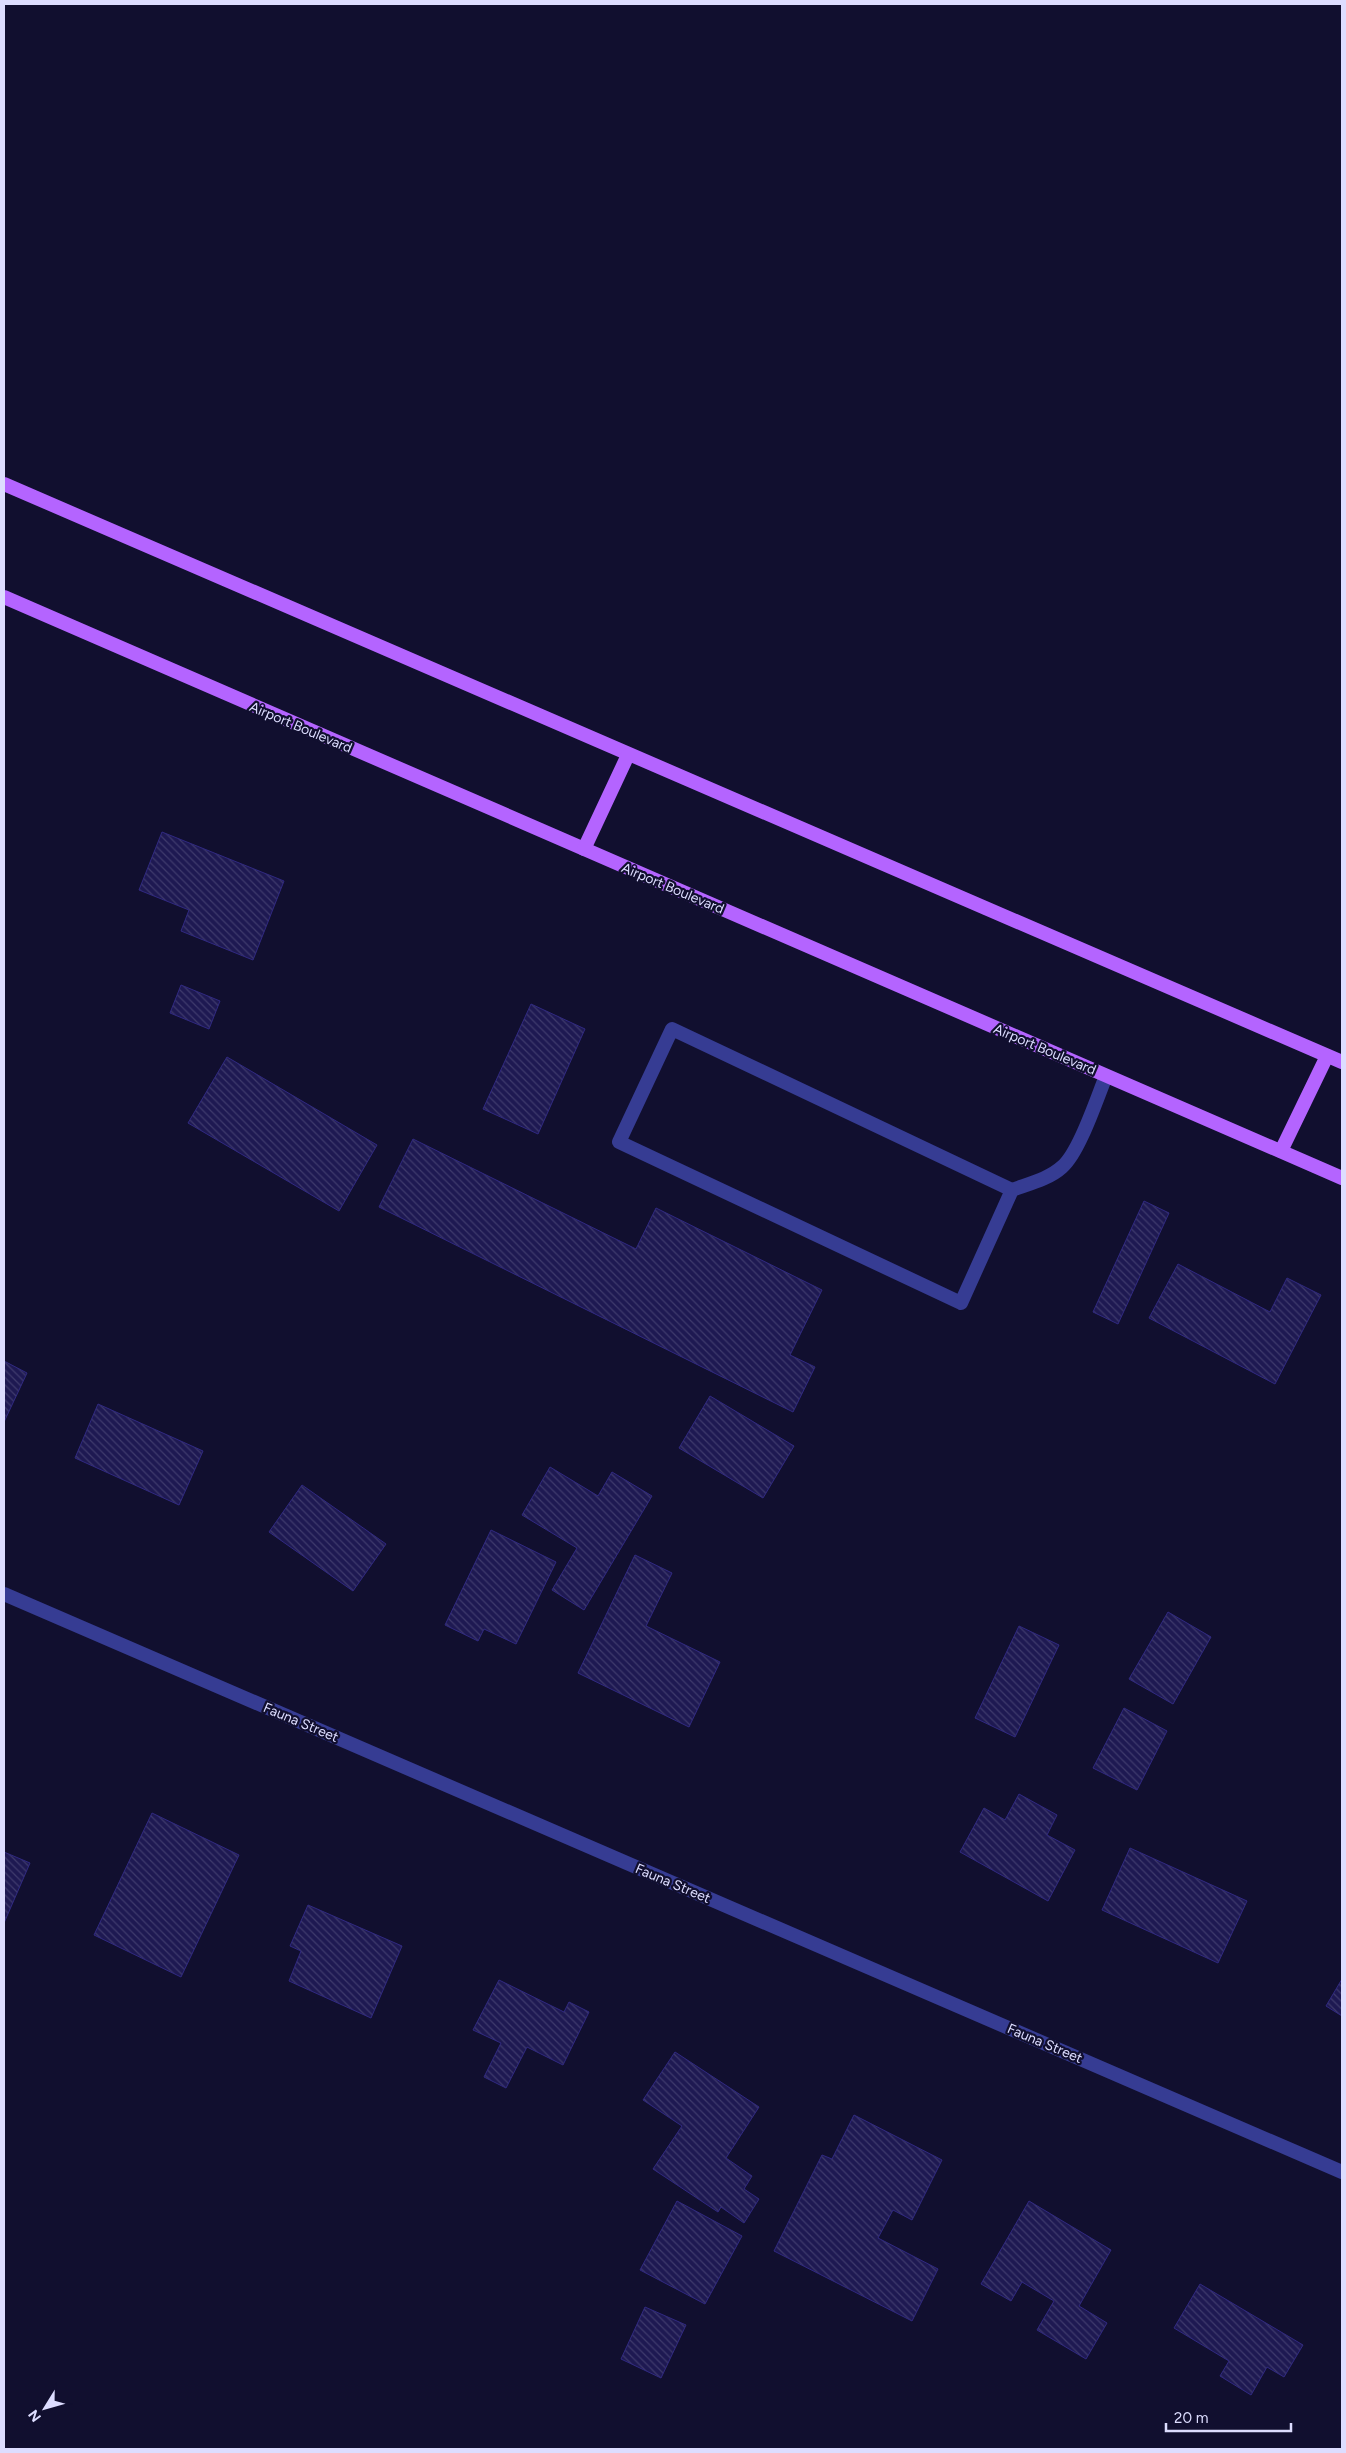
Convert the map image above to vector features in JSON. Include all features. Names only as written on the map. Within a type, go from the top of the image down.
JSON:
[{"type":"main road","points":[[4,484],[1342,1062]]},
{"type":"main road","name":"Airport Boulevard","points":[[4,598],[1342,1178]]},
{"type":"main road","points":[[584,849],[628,755]]},
{"type":"main road","points":[[1281,1151],[1327,1056]]},
{"type":"street","points":[[1012,1190],[961,1303],[619,1142],[672,1029],[1012,1190],[1036,1182],[1062,1167],[1075,1149],[1106,1076]]},
{"type":"street","name":"Fauna Street","points":[[4,1594],[1342,2172]]},
{"type":"building","points":[[162,832],[284,881],[253,960],[181,931],[189,910],[139,890]]},
{"type":"building","points":[[181,985],[220,1001],[209,1029],[170,1013]]},
{"type":"building","points":[[531,1004],[585,1029],[538,1134],[483,1109]]},
{"type":"building","points":[[227,1057],[377,1145],[339,1211],[188,1123]]},
{"type":"building","points":[[413,1139],[636,1249],[656,1208],[822,1290],[790,1355],[815,1367],[793,1412],[379,1207]]},
{"type":"building","points":[[1144,1201],[1169,1213],[1118,1324],[1093,1312]]},
{"type":"building","points":[[1178,1264],[1270,1312],[1287,1278],[1321,1295],[1275,1384],[1149,1318]]},
{"type":"building","points":[[4,1361],[27,1373],[4,1422]]},
{"type":"building","points":[[710,1396],[794,1446],[763,1498],[679,1448]]},
{"type":"building","points":[[98,1404],[203,1451],[179,1505],[75,1458]]},
{"type":"building","points":[[550,1467],[598,1496],[612,1472],[652,1496],[584,1610],[552,1590],[577,1548],[522,1515]]},
{"type":"building","points":[[302,1485],[386,1544],[353,1591],[269,1532]]},
{"type":"building","points":[[491,1530],[556,1562],[516,1644],[484,1629],[478,1641],[445,1625]]},
{"type":"building","points":[[635,1555],[672,1573],[646,1626],[720,1662],[689,1727],[578,1673]]},
{"type":"building","points":[[1168,1612],[1211,1637],[1173,1704],[1129,1679]]},
{"type":"building","points":[[1019,1626],[1059,1645],[1015,1737],[975,1718]]},
{"type":"building","points":[[1124,1708],[1167,1731],[1137,1790],[1093,1768]]},
{"type":"building","points":[[1019,1794],[1057,1815],[1047,1835],[1075,1850],[1048,1901],[960,1852],[984,1808],[1005,1820]]},
{"type":"building","points":[[152,1813],[239,1855],[181,1977],[94,1935]]},
{"type":"building","points":[[1130,1848],[1247,1901],[1218,1963],[1102,1910]]},
{"type":"building","points":[[4,1852],[30,1863],[4,1923]]},
{"type":"building","points":[[308,1905],[402,1946],[371,2018],[289,1981],[301,1951],[290,1946]]},
{"type":"building","points":[[1342,1979],[1342,2016],[1326,2006]]},
{"type":"building","points":[[499,1980],[564,2012],[569,2002],[589,2012],[563,2065],[527,2047],[506,2088],[484,2077],[501,2043],[473,2030]]},
{"type":"building","points":[[675,2052],[759,2107],[726,2158],[752,2176],[744,2189],[759,2199],[744,2223],[721,2207],[718,2212],[653,2169],[682,2126],[643,2100]]},
{"type":"building","points":[[854,2115],[942,2160],[912,2220],[893,2210],[878,2238],[938,2269],[912,2321],[774,2251],[822,2155],[832,2159]]},
{"type":"building","points":[[677,2201],[742,2236],[705,2304],[640,2270]]},
{"type":"building","points":[[1029,2201],[1111,2250],[1079,2306],[1107,2323],[1086,2359],[1037,2330],[1054,2301],[1022,2282],[1011,2301],[981,2284]]},
{"type":"building","points":[[1200,2284],[1303,2345],[1284,2377],[1267,2367],[1251,2395],[1220,2376],[1229,2361],[1174,2328]]},
{"type":"building","points":[[645,2307],[686,2325],[661,2378],[621,2359]]}]
